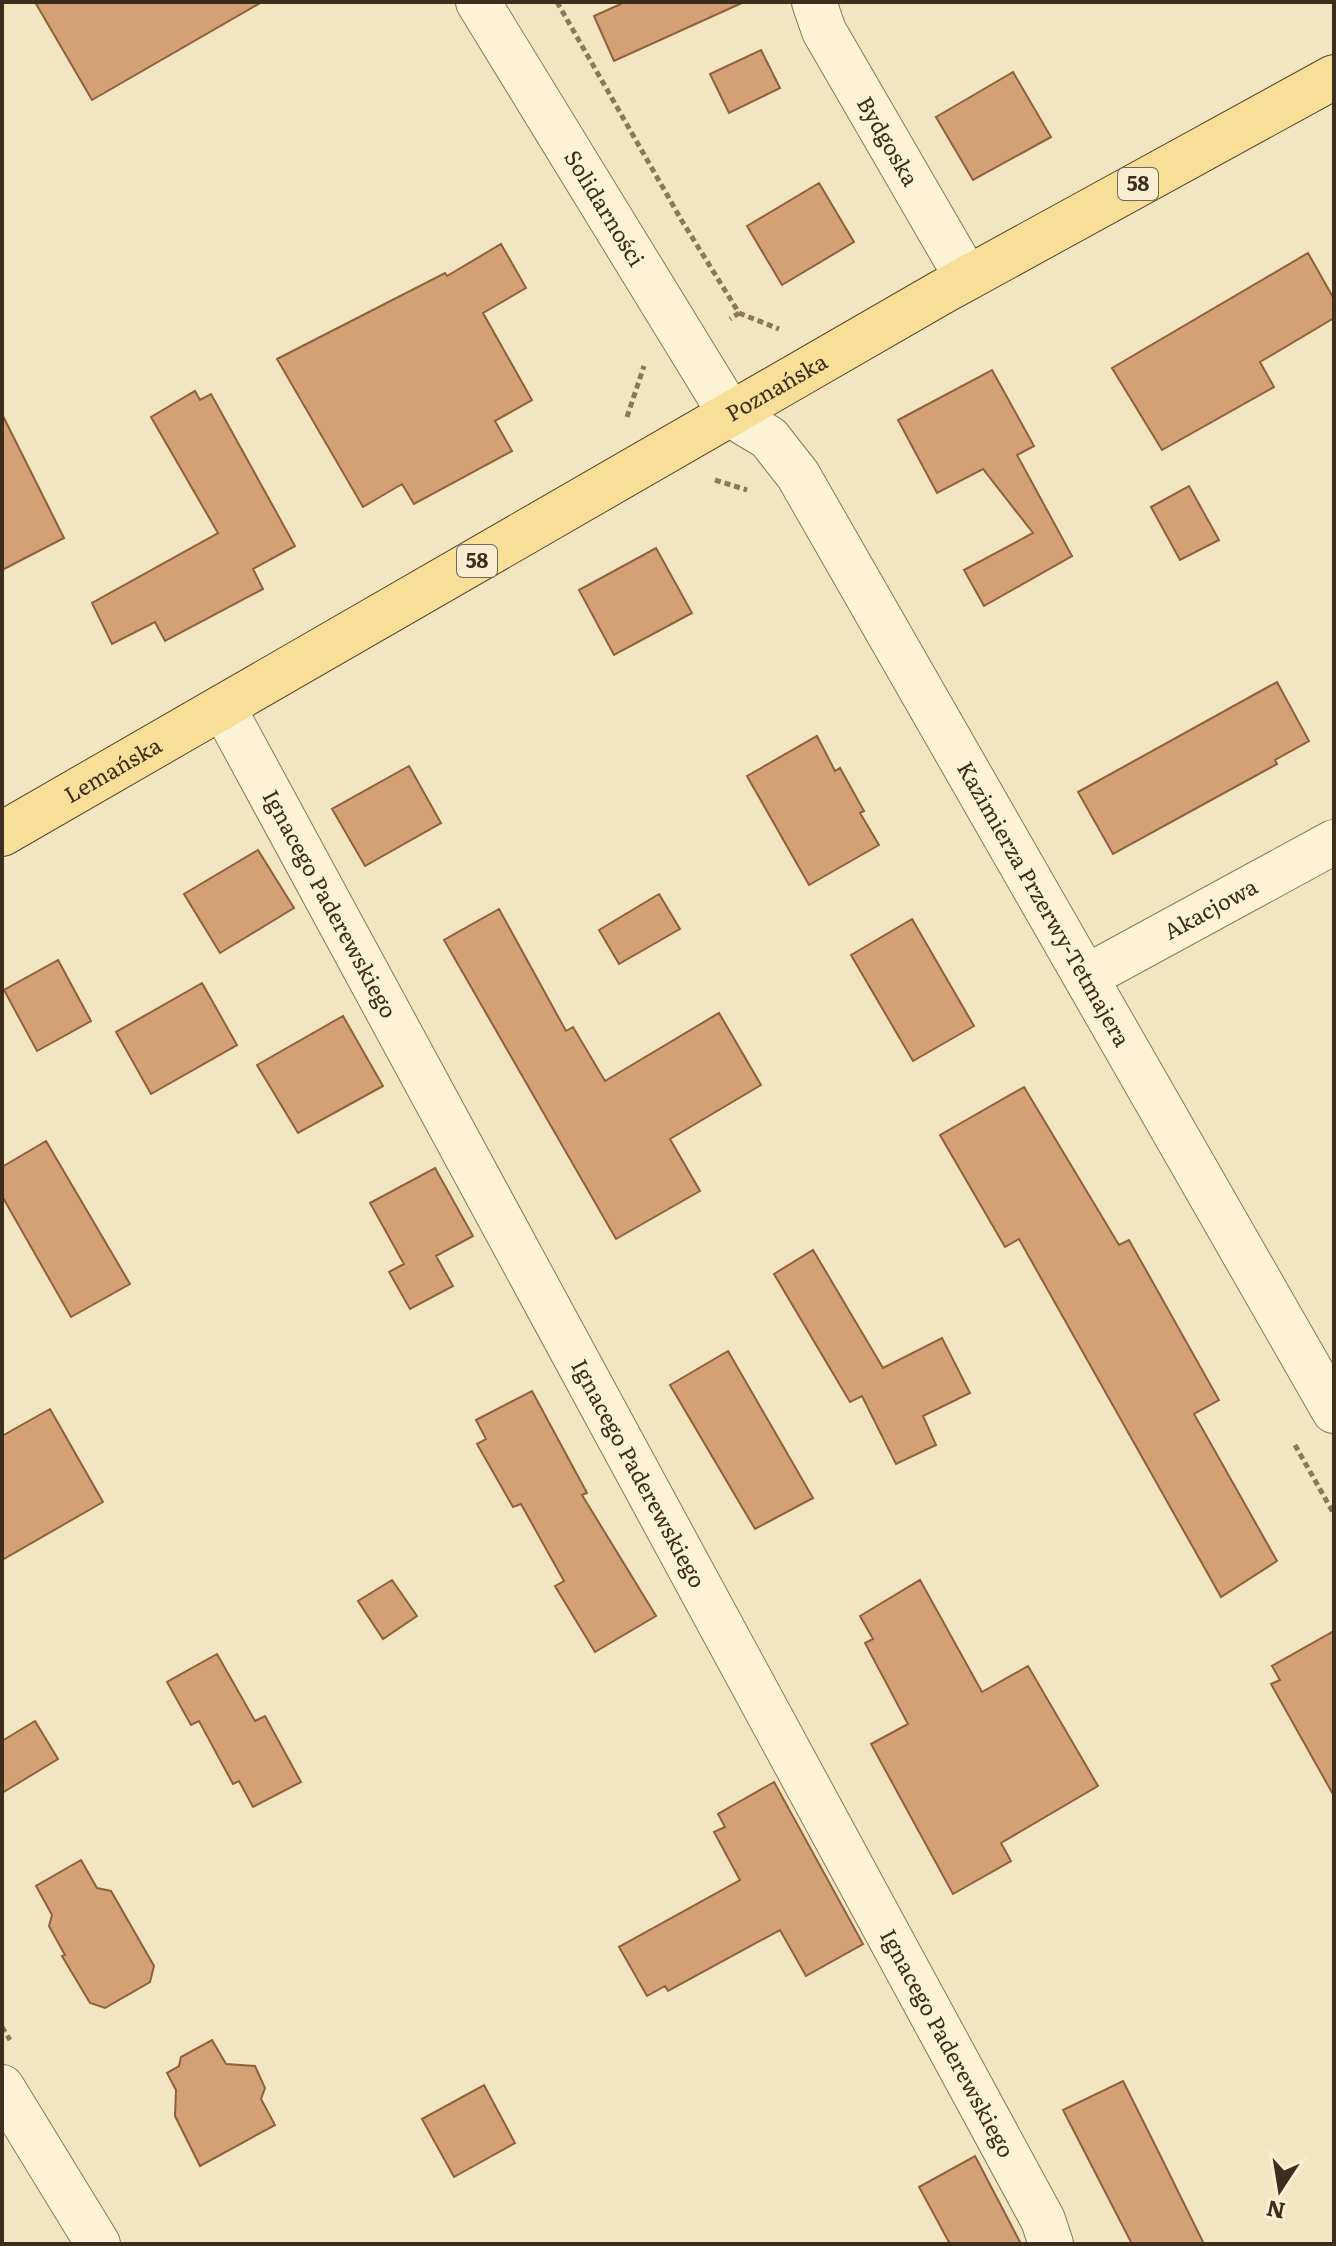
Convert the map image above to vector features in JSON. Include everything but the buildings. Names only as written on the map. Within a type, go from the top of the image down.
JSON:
[{"type":"main road","name":"Poznańska","points":[[223,707],[967,278],[1334,77]]},
{"type":"main road","name":"Lemańska","points":[[2,834],[223,707]]},
{"type":"street","name":"Bydgoska","points":[[814,2],[824,31],[967,278]]},
{"type":"street","name":"Solidarności","points":[[486,5],[731,415]]},
{"type":"street","name":"Kazimierza Przerwy-Tetmajera","points":[[731,415],[769,438],[798,475],[1334,1411]]},
{"type":"street","name":"Ignacego Paderewskiego","points":[[223,707],[1036,2206],[1051,2244]]},
{"type":"street","name":"Akacjowa","points":[[1086,977],[1334,842]]},
{"type":"street","points":[[4,2097],[98,2244]]}]
